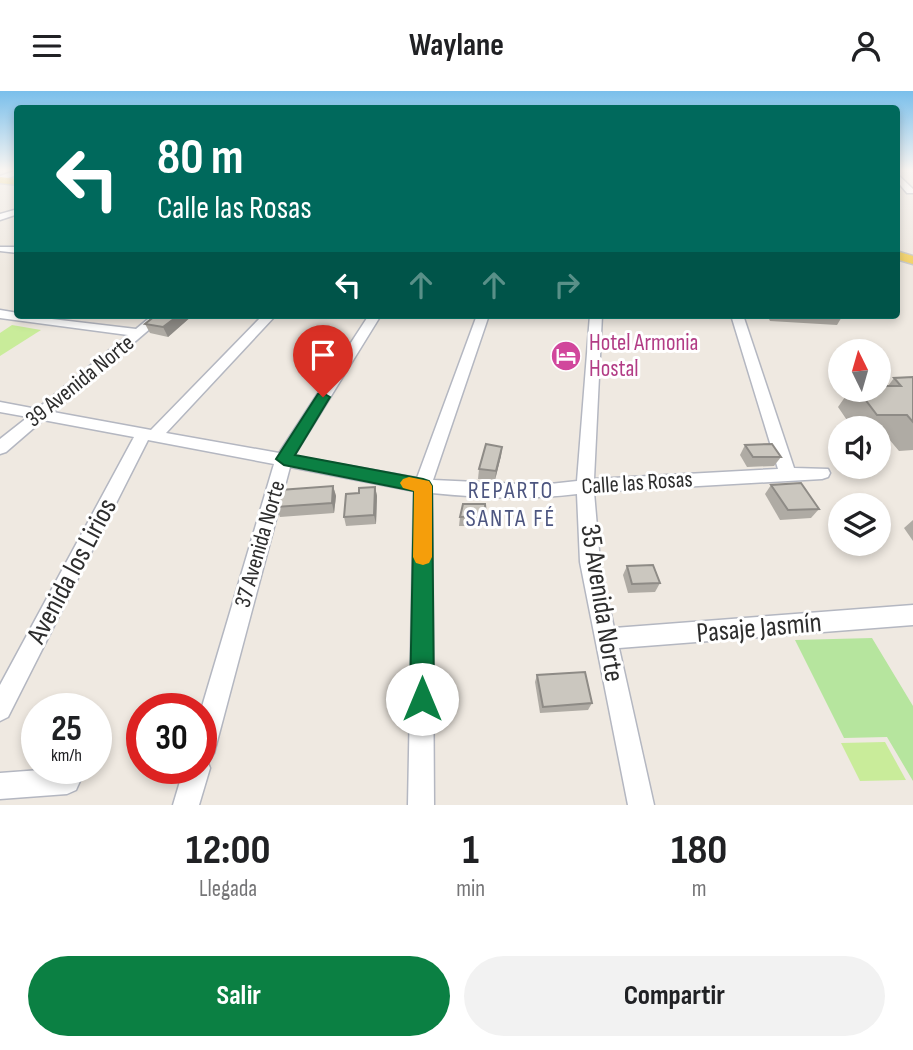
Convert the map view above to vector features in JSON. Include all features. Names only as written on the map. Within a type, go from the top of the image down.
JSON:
[{"type":"street","points":[[3,249],[14,250]]},
{"type":"street","points":[[41,319],[138,333]]},
{"type":"street","name":"39 Avenida Norte","points":[[0,448],[155,319]]},
{"type":"street","name":"Avenida los Lirios","points":[[0,709],[149,434],[266,319]]},
{"type":"street","name":"37 Avenida Norte","points":[[217,696],[284,459],[372,319]]},
{"type":"street","points":[[422,805],[423,486],[482,319]]},
{"type":"street","name":"35 Avenida Norte","points":[[596,319],[585,486],[590,562],[641,805]]},
{"type":"street","points":[[738,319],[788,475]]},
{"type":"street","name":"Calle las Rosas","points":[[0,407],[423,486],[498,492],[541,492],[585,486],[822,473]]},
{"type":"street","name":"Pasaje Jasmín","points":[[605,639],[913,614]]},
{"type":"street","points":[[0,786],[27,784]]},
{"type":"street","points":[[186,805],[192,784]]},
{"type":"green space","points":[[12,325],[41,330],[0,356],[0,333]]},
{"type":"green space","points":[[872,638],[913,706],[913,781],[887,737],[844,738],[795,640]]},
{"type":"green space","points":[[885,742],[906,780],[860,781],[841,743]]},
{"type":"building","points":[[151,319],[174,319],[163,327],[145,324]]},
{"type":"building","points":[[913,377],[913,422],[907,415],[877,415],[868,403],[891,403],[891,386],[901,386],[894,378]]},
{"type":"building","points":[[486,444],[502,447],[496,471],[479,469]]},
{"type":"building","points":[[772,444],[781,457],[753,457],[745,445]]},
{"type":"building","points":[[801,483],[819,509],[788,510],[771,485]]},
{"type":"building","points":[[333,486],[332,503],[276,507],[280,490]]},
{"type":"building","points":[[375,487],[374,515],[344,517],[346,494],[359,493],[359,488]]},
{"type":"building","points":[[463,504],[485,504],[486,516],[460,517]]},
{"type":"building","points":[[653,565],[660,583],[632,584],[627,566]]},
{"type":"building","points":[[585,672],[592,703],[543,707],[537,675]]},
{"type":"slow traffic","points":[[409,483],[423,486],[423,557]]},
{"type":"place","name":"Hotel Armonia Hostal","points":[[566,356]]},
{"type":"district","name":"REPARTO SANTA FÉ","points":[[511,504]]},
{"type":"route","points":[[323,397],[284,459],[423,486],[422,699]]}]
